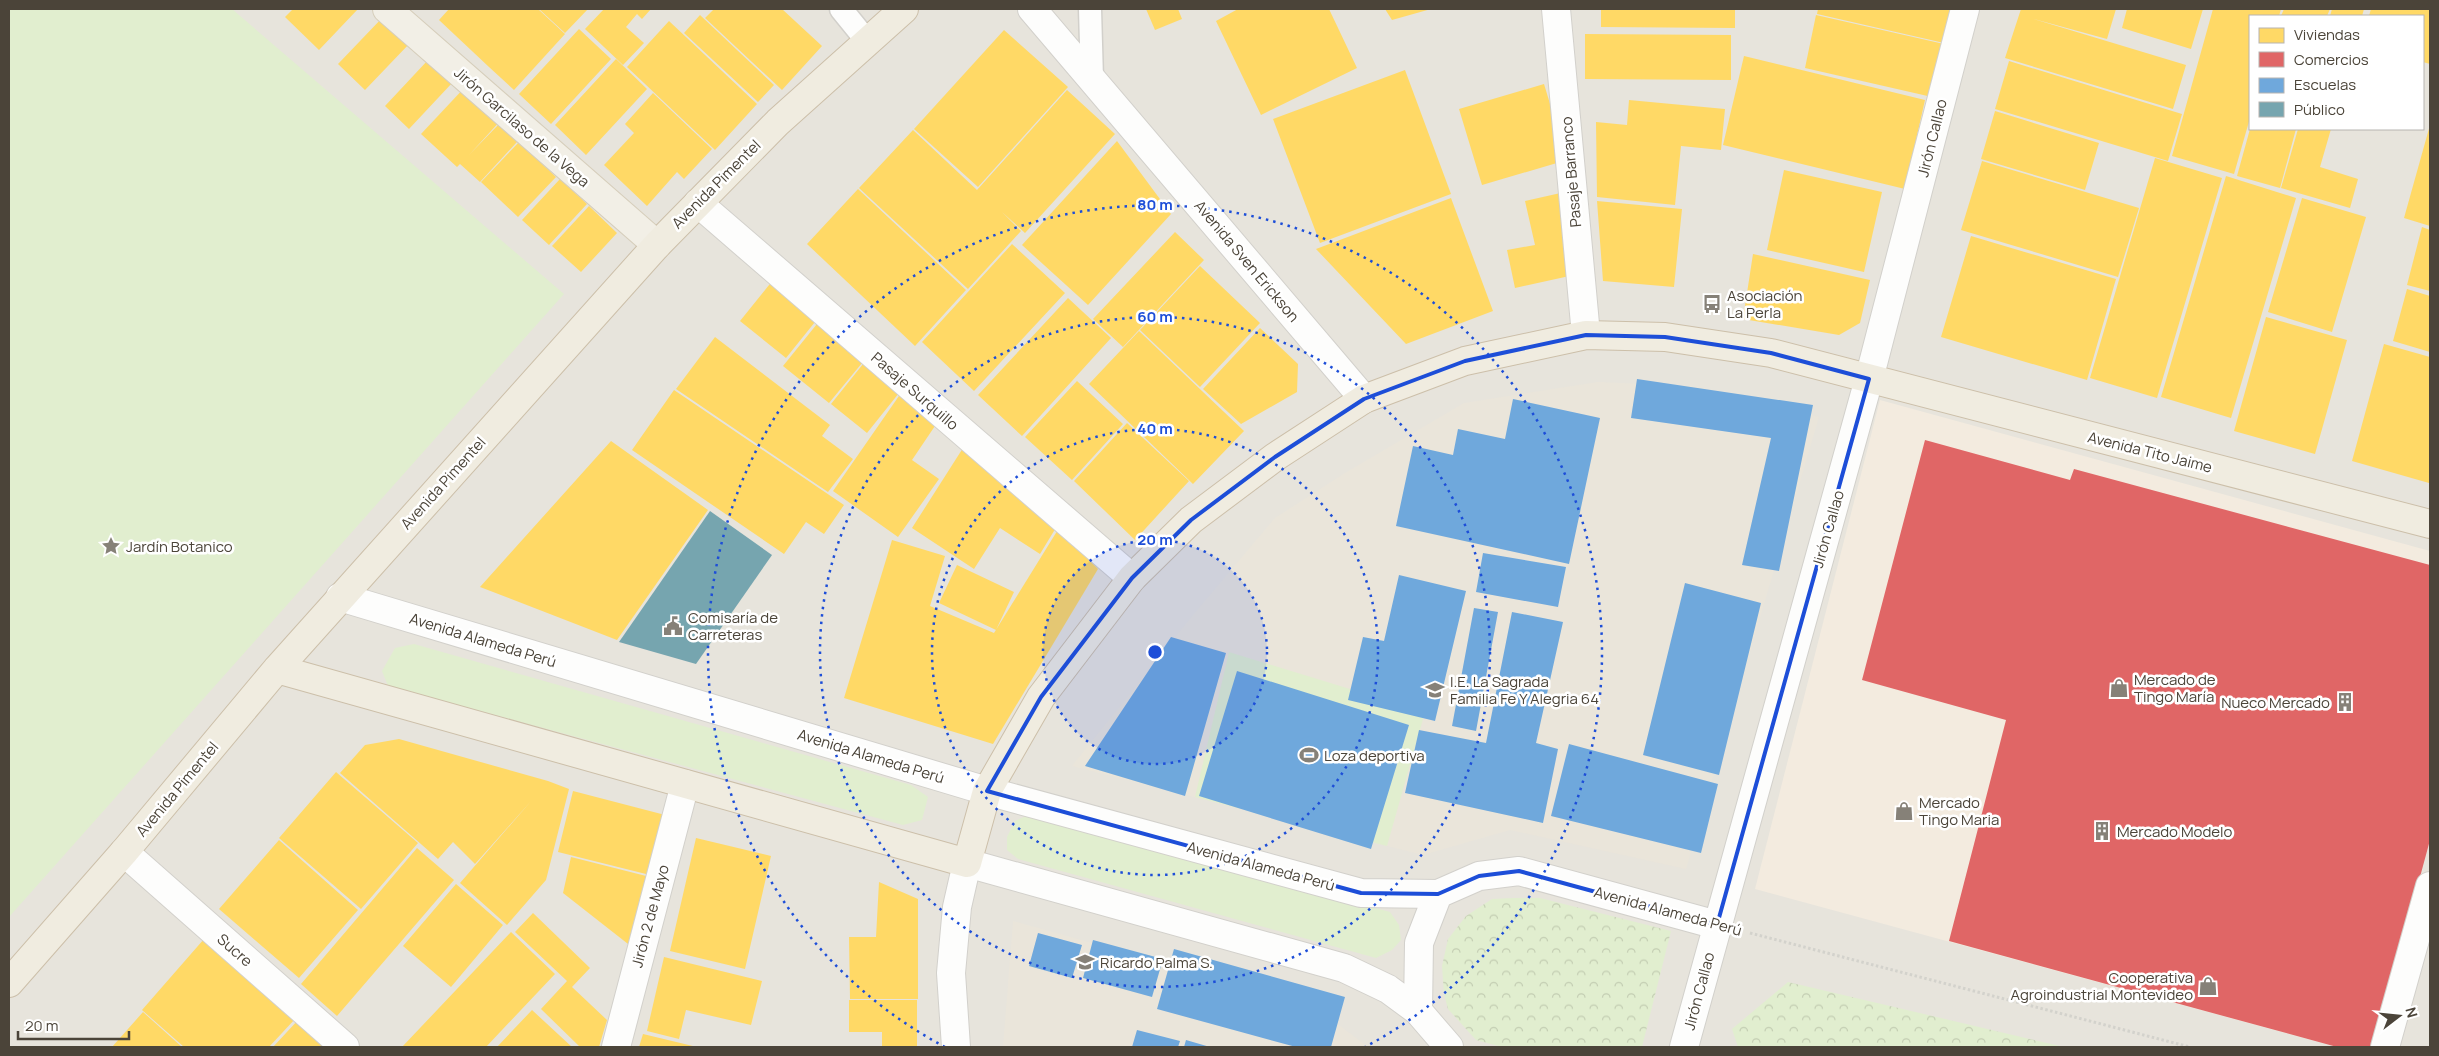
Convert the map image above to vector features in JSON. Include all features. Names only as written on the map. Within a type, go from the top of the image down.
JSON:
[{"type":"highway","name":"Avenida Pimentel","points":[[9,983],[124,852],[277,669],[340,597],[657,245],[778,122],[904,9]]},
{"type":"highway","name":"Avenida Tito Jaime","points":[[967,864],[987,791],[1041,697],[1132,578],[1192,520],[1275,457],[1364,399],[1464,361],[1586,335],[1665,337],[1771,353],[1869,380],[2430,524]]},
{"type":"highway","points":[[277,669],[967,864]]},
{"type":"main road","name":"Jirón Garcilaso de la Vega","points":[[387,9],[657,245]]},
{"type":"street","name":"Avenida Sven Erickson","points":[[1032,9],[1364,399]]},
{"type":"street","name":"Pasaje Barranco","points":[[1556,9],[1586,335]]},
{"type":"street","name":"Jirón Callao","points":[[1684,1047],[1869,380],[1965,9]]},
{"type":"street","name":"Pasaje Surquillo","points":[[698,203],[1132,578]]},
{"type":"street","name":"Avenida Alameda Perú","points":[[340,597],[987,791],[1361,893],[1438,894],[1479,876],[1519,871],[1717,925]]},
{"type":"street","name":"Jirón 2 de Mayo","points":[[616,1047],[685,784]]},
{"type":"street","name":"Sucre","points":[[124,852],[346,1047]]},
{"type":"street","points":[[956,1047],[951,973],[957,907],[967,864],[1344,968],[1388,988],[1418,1010],[1449,1047]]},
{"type":"street","points":[[2385,1047],[2430,886]]},
{"type":"street","points":[[1418,1010],[1419,943],[1438,894]]},
{"type":"lane","points":[[841,9],[867,41]]},
{"type":"lane","points":[[1090,9],[1092,79]]},
{"type":"path","name":"Avenida Alameda Perú","points":[[1717,925],[2190,1047]]},
{"type":"highlighted area","points":[[1586,335],[1665,337],[1771,353],[1869,379],[1717,925],[1519,871],[1479,876],[1438,894],[1361,893],[987,791],[1041,697],[1132,578],[1191,520],[1275,457],[1364,399],[1465,361]]},
{"type":"shaded area","points":[[9,9],[2430,9],[2430,1047],[9,1047]]},
{"type":"shaded area","name":"I.E. La Sagrada Familia Fe Y Alegria 64","points":[[1598,382],[1691,386],[1819,417],[1686,869],[1510,830],[1423,855],[1072,766],[1193,615],[1275,518],[1345,473],[1464,403]]},
{"type":"shaded area","name":"Mercado de Tingo María","points":[[1880,400],[2430,551],[2430,825],[2374,1047],[2337,1047],[1755,889]]},
{"type":"shaded area","name":"Ricardo Palma S.","points":[[1013,921],[1311,1004],[1368,1047],[1003,1047]]},
{"type":"green space","points":[[9,9],[232,9],[564,294],[9,917]]},
{"type":"green space","points":[[414,644],[911,785],[928,797],[922,820],[903,825],[388,686],[382,671],[395,648]]},
{"type":"green space","name":"Loza deportiva","points":[[1229,652],[1425,712],[1387,846],[1195,797]]},
{"type":"green space","points":[[1031,814],[1390,912],[1399,925],[1401,940],[1392,950],[1376,958],[1018,859],[1007,850],[1007,837],[1015,821]]},
{"type":"green space","points":[[1540,898],[1671,931],[1642,1047],[1502,1047],[1476,1040],[1448,1009],[1444,994],[1442,966],[1448,939],[1466,916],[1492,899]]},
{"type":"green space","points":[[1788,982],[2064,1047],[1738,1047],[1732,1029]]},
{"type":"building: Viviendas","points":[[293,9],[358,9],[319,50],[285,17]]},
{"type":"building: Viviendas","points":[[449,9],[538,9],[565,34],[514,90],[439,20]]},
{"type":"building: Viviendas","points":[[539,9],[588,9],[565,33]]},
{"type":"building: Viviendas","points":[[604,9],[651,9],[642,19],[637,14],[626,27],[644,43],[623,65],[585,29]]},
{"type":"building: Viviendas","points":[[714,9],[782,9],[822,46],[782,90],[705,18]]},
{"type":"building: Viviendas","points":[[1146,9],[1178,9],[1182,19],[1155,30]]},
{"type":"building: Viviendas","points":[[1238,9],[1329,9],[1357,68],[1261,115],[1216,21]]},
{"type":"building: Viviendas","points":[[1385,9],[1431,9],[1392,20]]},
{"type":"building: Viviendas","points":[[1601,9],[1735,9],[1735,28],[1601,27]]},
{"type":"building: Viviendas","points":[[1818,9],[1951,9],[1944,43],[1817,14]]},
{"type":"building: Viviendas","points":[[2021,9],[2116,9],[2107,39],[2027,17],[2186,65],[2173,109],[2005,58]]},
{"type":"building: Viviendas","points":[[2127,9],[2203,9],[2191,49],[2122,28]]},
{"type":"building: Viviendas","points":[[2213,9],[2281,9],[2279,15],[2249,15],[2249,122],[2234,174],[2172,156]]},
{"type":"building: Viviendas","points":[[2284,9],[2330,9],[2327,15],[2281,15]]},
{"type":"building: Viviendas","points":[[2332,9],[2364,9],[2362,15],[2330,15]]},
{"type":"building: Viviendas","points":[[2371,9],[2430,9],[2430,64],[2424,62],[2424,15],[2369,15]]},
{"type":"building: Viviendas","points":[[700,15],[774,85],[758,102],[684,33]]},
{"type":"building: Viviendas","points":[[1816,15],[1944,44],[1932,97],[1805,68]]},
{"type":"building: Viviendas","points":[[383,17],[410,43],[365,90],[338,64]]},
{"type":"building: Viviendas","points":[[669,21],[757,104],[715,150],[627,67]]},
{"type":"building: Viviendas","points":[[579,29],[611,59],[551,124],[519,94]]},
{"type":"building: Viviendas","points":[[1004,30],[1068,87],[978,187],[914,129]]},
{"type":"building: Viviendas","points":[[1585,34],[1731,35],[1731,80],[1585,79]]},
{"type":"building: Viviendas","points":[[1744,56],[1925,100],[1905,189],[1723,145]]},
{"type":"building: Viviendas","points":[[616,59],[647,89],[586,155],[555,125]]},
{"type":"building: Viviendas","points":[[428,60],[453,82],[409,129],[385,106]]},
{"type":"building: Viviendas","points":[[2009,61],[2182,114],[2168,161],[1995,109]]},
{"type":"building: Viviendas","points":[[1405,70],[1451,194],[1320,243],[1273,119]]},
{"type":"building: Viviendas","points":[[1544,84],[1567,160],[1482,185],[1459,109]]},
{"type":"building: Viviendas","points":[[466,86],[502,119],[469,155],[499,124],[517,142],[480,182],[460,164],[457,167],[421,134]]},
{"type":"building: Viviendas","points":[[1067,90],[1115,134],[1025,233],[1002,212],[1021,231],[968,289],[859,188],[913,130],[977,190]]},
{"type":"building: Viviendas","points":[[653,93],[712,149],[684,179],[677,172],[647,206],[604,165],[634,133],[625,124]]},
{"type":"building: Viviendas","points":[[1629,100],[1725,109],[1721,150],[1681,146],[1675,205],[1597,197],[1596,122],[1627,125]]},
{"type":"building: Viviendas","points":[[1995,111],[2099,143],[2085,190],[1981,159]]},
{"type":"building: Viviendas","points":[[2430,125],[2430,226],[2404,218]]},
{"type":"building: Viviendas","points":[[2250,130],[2296,130],[2280,188],[2237,176]]},
{"type":"building: Viviendas","points":[[2298,130],[2331,130],[2320,167],[2358,179],[2350,208],[2281,188]]},
{"type":"building: Viviendas","points":[[1117,141],[1171,214],[1088,305],[1022,245]]},
{"type":"building: Viviendas","points":[[519,142],[556,177],[518,217],[481,182]]},
{"type":"building: Viviendas","points":[[2155,158],[2222,178],[2157,398],[2090,378]]},
{"type":"building: Viviendas","points":[[1982,161],[2139,208],[2118,277],[1961,230]]},
{"type":"building: Viviendas","points":[[1784,170],[1882,192],[1864,272],[1767,250]]},
{"type":"building: Viviendas","points":[[2226,176],[2296,198],[2231,418],[2161,397]]},
{"type":"building: Viviendas","points":[[560,179],[587,204],[549,245],[522,220]]},
{"type":"building: Viviendas","points":[[858,189],[966,290],[915,346],[807,244]]},
{"type":"building: Viviendas","points":[[1565,192],[1574,275],[1515,288],[1507,250],[1535,245],[1525,201]]},
{"type":"building: Viviendas","points":[[1451,198],[1493,311],[1406,344],[1316,249]]},
{"type":"building: Viviendas","points":[[2302,198],[2366,217],[2332,332],[2268,312]]},
{"type":"building: Viviendas","points":[[1597,201],[1682,209],[1674,287],[1603,281]]},
{"type":"building: Viviendas","points":[[589,206],[617,233],[581,272],[552,246]]},
{"type":"building: Viviendas","points":[[2422,227],[2430,230],[2430,291],[2407,285]]},
{"type":"building: Viviendas","points":[[1175,232],[1204,260],[1123,347],[1093,319]]},
{"type":"building: Viviendas","points":[[1971,236],[2116,279],[2087,380],[1941,337]]},
{"type":"building: Viviendas","points":[[1012,244],[1065,293],[974,391],[922,342]]},
{"type":"building: Viviendas","points":[[1753,254],[1870,280],[1860,323],[1839,335],[1743,319]]},
{"type":"building: Viviendas","points":[[1200,266],[1260,323],[1200,387],[1140,330]]},
{"type":"building: Viviendas","points":[[773,280],[819,317],[786,358],[740,321]]},
{"type":"building: Viviendas","points":[[2407,289],[2430,296],[2430,352],[2393,341]]},
{"type":"building: Viviendas","points":[[1068,298],[1111,338],[1022,436],[978,395]]},
{"type":"building: Viviendas","points":[[2266,317],[2347,340],[2315,454],[2234,431]]},
{"type":"building: Viviendas","points":[[821,319],[867,357],[829,403],[783,366]]},
{"type":"building: Viviendas","points":[[1260,328],[1298,364],[1297,392],[1241,424],[1203,389]]},
{"type":"building: Viviendas","points":[[1139,331],[1244,431],[1193,484],[1089,384]]},
{"type":"building: Viviendas","points":[[715,337],[830,425],[822,436],[853,459],[828,492],[676,389]]},
{"type":"building: Viviendas","points":[[2384,344],[2430,357],[2429,483],[2352,461]]},
{"type":"building: Viviendas","points":[[867,359],[903,388],[867,433],[831,404]]},
{"type":"building: Viviendas","points":[[1077,381],[1123,424],[1072,480],[1025,437]]},
{"type":"building: Viviendas","points":[[674,390],[844,505],[824,534],[806,522],[784,554],[632,450]]},
{"type":"building: Viviendas","points":[[901,393],[939,420],[912,460],[939,479],[898,537],[833,491]]},
{"type":"building: Viviendas","points":[[1127,423],[1189,481],[1135,540],[1074,481]]},
{"type":"building: Viviendas","points":[[611,441],[708,510],[617,640],[480,587]]},
{"type":"building: Viviendas","points":[[963,448],[1057,526],[1040,554],[1000,528],[974,569],[912,528]]},
{"type":"building: Viviendas","points":[[1059,528],[1098,569],[993,744],[844,698],[892,540],[945,556],[930,606],[994,633]]},
{"type":"building: Viviendas","points":[[957,565],[1014,592],[996,630],[939,603]]},
{"type":"building: Viviendas","points":[[399,739],[548,781],[569,789],[546,880],[507,925],[460,883],[532,800],[475,864],[453,842],[438,859],[340,773],[365,745]]},
{"type":"building: Viviendas","points":[[336,772],[418,843],[361,909],[279,838]]},
{"type":"building: Viviendas","points":[[573,791],[669,816],[654,876],[558,852]]},
{"type":"building: Viviendas","points":[[696,838],[771,856],[745,969],[670,951]]},
{"type":"building: Viviendas","points":[[279,840],[358,910],[299,978],[219,909]]},
{"type":"building: Viviendas","points":[[417,848],[454,880],[337,1016],[301,984]]},
{"type":"building: Viviendas","points":[[571,857],[658,879],[637,951],[563,893]]},
{"type":"building: Viviendas","points":[[879,882],[918,899],[918,999],[850,999],[849,937],[876,937]]},
{"type":"building: Viviendas","points":[[456,884],[503,925],[451,987],[403,946]]},
{"type":"building: Viviendas","points":[[533,913],[590,968],[572,987],[607,1020],[599,1047],[580,1047],[541,1009],[567,981],[515,932]]},
{"type":"building: Viviendas","points":[[511,932],[555,974],[486,1047],[402,1047]]},
{"type":"building: Viviendas","points":[[204,939],[295,1019],[269,1047],[184,1047],[142,1010]]},
{"type":"building: Viviendas","points":[[664,957],[762,981],[751,1025],[686,1010],[679,1039],[647,1031]]},
{"type":"building: Viviendas","points":[[849,1000],[917,1000],[917,1047],[882,1047],[882,1032],[849,1032]]},
{"type":"building: Viviendas","points":[[532,1010],[572,1047],[497,1047]]},
{"type":"building: Viviendas","points":[[143,1012],[182,1047],[112,1047]]},
{"type":"building: Viviendas","points":[[299,1019],[331,1047],[273,1047]]},
{"type":"building: Viviendas","points":[[643,1034],[697,1047],[639,1047]]},
{"type":"building: Comercios","name":"Mercado de Tingo María","points":[[1925,440],[2070,480],[2074,469],[2430,565],[2430,840],[2374,1047],[2337,1047],[1949,941],[2006,720],[1862,680]]},
{"type":"building: Escuelas","points":[[1637,379],[1813,405],[1779,571],[1742,565],[1771,438],[1631,418]]},
{"type":"building: Escuelas","points":[[1513,399],[1600,418],[1569,564],[1396,526],[1413,446],[1453,455],[1458,429],[1505,439]]},
{"type":"building: Escuelas","points":[[1483,553],[1566,567],[1558,607],[1476,592]]},
{"type":"building: Escuelas","points":[[1399,575],[1466,591],[1435,721],[1348,700],[1363,637],[1384,641]]},
{"type":"building: Escuelas","points":[[1685,583],[1761,603],[1719,775],[1643,755]]},
{"type":"building: Escuelas","points":[[1474,608],[1498,612],[1476,731],[1452,726]]},
{"type":"building: Escuelas","points":[[1512,612],[1563,622],[1536,743],[1558,749],[1543,823],[1405,793],[1419,730],[1486,743]]},
{"type":"building: Escuelas","points":[[1171,637],[1226,653],[1185,796],[1085,766]]},
{"type":"building: Escuelas","name":"Loza deportiva","points":[[1237,671],[1409,725],[1371,849],[1199,796]]},
{"type":"building: Escuelas","points":[[1569,744],[1718,784],[1701,853],[1551,816]]},
{"type":"building: Escuelas","points":[[1038,933],[1082,945],[1072,978],[1029,966]]},
{"type":"building: Escuelas","points":[[1093,940],[1163,959],[1152,997],[1083,978]]},
{"type":"building: Escuelas","points":[[1174,949],[1345,997],[1331,1047],[1296,1047],[1157,1009]]},
{"type":"building: Escuelas","points":[[1137,1030],[1180,1041],[1178,1047],[1132,1047]]},
{"type":"building: Escuelas","points":[[1186,1040],[1210,1047],[1184,1047]]},
{"type":"building: Público","points":[[710,511],[772,555],[696,664],[619,642]]},
{"type":"place","name":"Asociación La Perla","points":[[1712,304]]},
{"type":"place","name":"Jardín Botanico","points":[[111,546]]},
{"type":"place","name":"Comisaría de Carreteras","points":[[673,626]]},
{"type":"place","name":"Mercado de Tingo María","points":[[2119,688]]},
{"type":"place","name":"I.E. La Sagrada Familia Fe Y Alegria 64","points":[[1435,690]]},
{"type":"place","name":"Nueco Mercado","points":[[2345,702]]},
{"type":"place","name":"Loza deportiva","points":[[1309,755]]},
{"type":"place","name":"Mercado Tingo Maria","points":[[1904,811]]},
{"type":"place","name":"Mercado Modelo","points":[[2102,831]]},
{"type":"place","name":"Ricardo Palma S.","points":[[1085,962]]},
{"type":"place","name":"Cooperativa Agroindustrial Montevideo","points":[[2208,986]]}]
